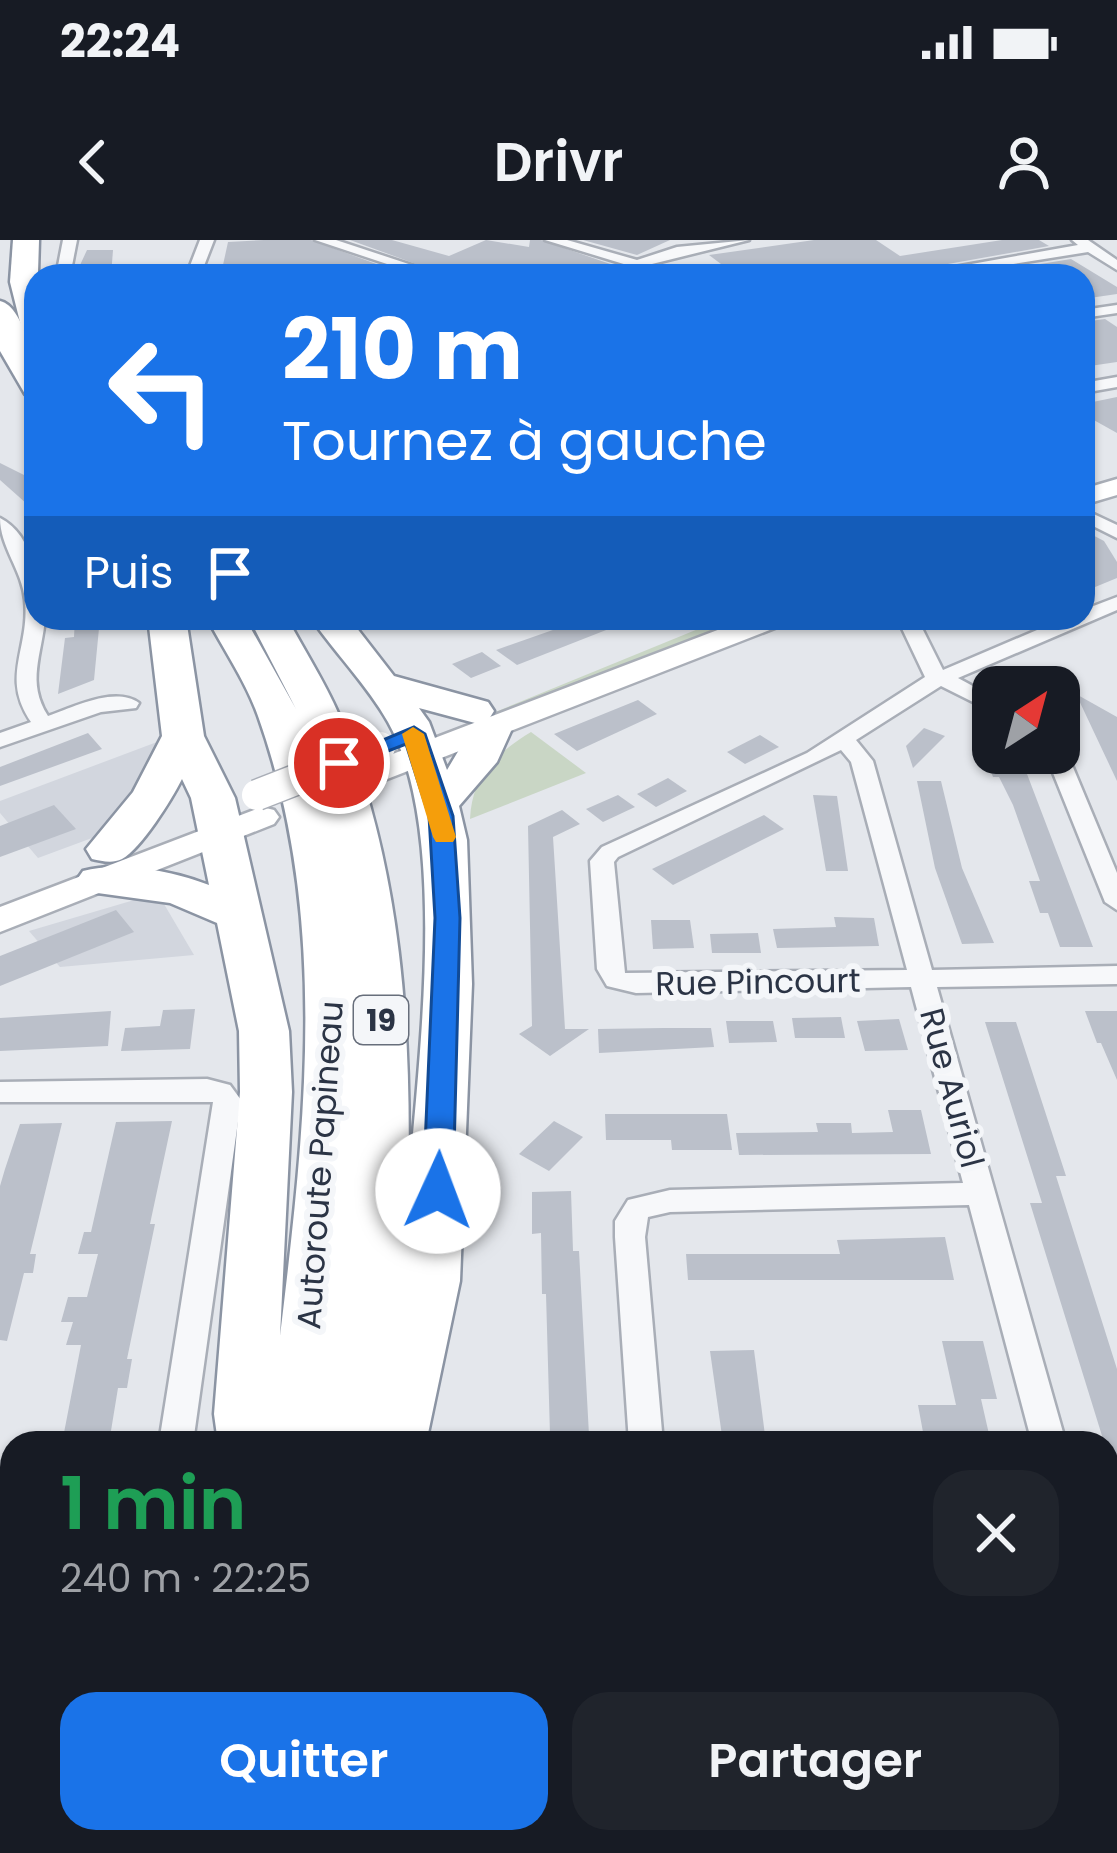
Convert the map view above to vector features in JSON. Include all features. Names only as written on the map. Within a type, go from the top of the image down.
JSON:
[{"type":"highway","points":[[0,309],[24,339]]},
{"type":"highway","points":[[170,630],[183,736],[238,814],[239,915],[259,993],[266,1055],[245,1414],[248,1431]]},
{"type":"highway","name":"Autoroute Papineau","points":[[233,630],[263,682],[288,743],[313,831],[326,905],[330,1088],[300,1431]]},
{"type":"highway","name":"Autoroute Papineau","points":[[275,630],[308,687],[345,776],[374,914],[382,1080],[364,1431]]},
{"type":"highway","points":[[340,630],[384,685],[408,761],[445,840],[448,940],[431,1282],[397,1431]]},
{"type":"highway","points":[[384,685],[482,721],[485,749],[460,783],[408,761]]},
{"type":"highway","points":[[183,736],[152,797],[103,865],[239,915]]},
{"type":"street","points":[[322,240],[399,264]]},
{"type":"street","points":[[552,240],[638,264],[714,242],[742,240]]},
{"type":"street","points":[[975,264],[1083,244],[1117,266]]},
{"type":"street","points":[[0,523],[24,566]]},
{"type":"street","points":[[34,630],[23,681],[26,698],[44,725]]},
{"type":"street","points":[[0,892],[103,865],[238,814],[408,761],[482,721],[680,630]]},
{"type":"street","points":[[482,721],[741,630]]},
{"type":"street","points":[[912,630],[925,666],[972,695]]},
{"type":"street","points":[[844,740],[940,678],[1054,630]]},
{"type":"street","points":[[0,740],[98,706],[128,703]]},
{"type":"street","name":"Rue Auriol","points":[[844,740],[862,761],[1046,1431]]},
{"type":"street","name":"Rue Pincourt","points":[[844,740],[605,856],[610,969],[616,980],[651,984],[1117,974]]},
{"type":"street","points":[[1065,774],[1117,902]]},
{"type":"street","points":[[0,920],[103,865]]},
{"type":"street","points":[[0,1092],[220,1092],[228,1110],[178,1431]]},
{"type":"street","points":[[645,1431],[630,1237],[630,1221],[638,1208],[670,1201],[981,1194]]},
{"type":"shaded area","points":[[157,742],[135,786],[111,815],[112,825],[92,838],[38,858],[0,813],[0,801]]},
{"type":"shaded area","points":[[141,898],[164,904],[194,955],[60,967],[29,931]]},
{"type":"green space","points":[[696,630],[721,630],[449,737],[444,733]]},
{"type":"green space","points":[[531,732],[586,773],[470,819],[475,790],[488,768]]},
{"type":"building","points":[[311,240],[376,264],[223,264],[228,242]]},
{"type":"building","points":[[350,240],[392,240],[449,256],[486,240],[529,247],[530,240],[541,240],[610,264],[416,264]]},
{"type":"building","points":[[583,240],[670,240],[637,255]]},
{"type":"building","points":[[814,240],[876,240],[900,256],[1002,240],[1039,240],[1049,246],[948,264],[721,264],[709,255]]},
{"type":"building","points":[[87,250],[113,250],[112,264],[81,264]]},
{"type":"building","points":[[1071,259],[1079,264],[1040,264]]},
{"type":"building","points":[[1095,274],[1117,287],[1117,294],[1095,297]]},
{"type":"building","points":[[1105,319],[1117,327],[1117,362],[1095,365],[1095,320]]},
{"type":"building","points":[[1117,397],[1117,433],[1095,421],[1095,402]]},
{"type":"building","points":[[0,463],[24,475],[24,501],[0,480]]},
{"type":"building","points":[[1095,536],[1104,541],[1117,562],[1117,578],[1095,587]]},
{"type":"building","points":[[74,630],[99,630],[94,680],[58,694],[65,638],[74,637]]},
{"type":"building","points":[[553,630],[606,630],[517,665],[496,650]]},
{"type":"building","points":[[482,652],[501,666],[471,678],[452,664]]},
{"type":"building","points":[[1080,696],[1117,717],[1117,781],[1080,702]]},
{"type":"building","points":[[638,700],[657,714],[577,751],[554,734]]},
{"type":"building","points":[[924,728],[945,736],[913,768],[906,746]]},
{"type":"building","points":[[88,733],[102,749],[0,786],[0,767]]},
{"type":"building","points":[[760,735],[779,747],[745,764],[727,752]]},
{"type":"building","points":[[1027,774],[1093,947],[1060,947],[1048,913],[1040,913],[1029,881],[1040,881],[1013,805],[999,777],[993,777]]},
{"type":"building","points":[[668,778],[687,791],[656,807],[637,794]]},
{"type":"building","points":[[917,781],[941,781],[962,868],[994,943],[962,944],[935,868]]},
{"type":"building","points":[[618,795],[635,807],[603,822],[586,809]]},
{"type":"building","points":[[813,795],[837,796],[848,871],[826,871]]},
{"type":"building","points":[[54,805],[76,829],[0,857],[0,826]]},
{"type":"building","points":[[562,810],[580,824],[553,837],[565,1029],[589,1029],[550,1056],[519,1034],[532,1026],[528,826]]},
{"type":"building","points":[[764,815],[784,829],[673,885],[652,869]]},
{"type":"building","points":[[116,910],[134,932],[0,986],[0,956]]},
{"type":"building","points":[[834,917],[874,918],[879,946],[777,948],[773,929],[836,927]]},
{"type":"building","points":[[651,920],[690,920],[694,948],[653,949]]},
{"type":"building","points":[[758,933],[761,953],[712,953],[710,934]]},
{"type":"building","points":[[195,1009],[190,1049],[121,1051],[125,1028],[160,1026],[163,1010]]},
{"type":"building","points":[[111,1011],[108,1046],[0,1051],[0,1018]]},
{"type":"building","points":[[1085,1011],[1117,1011],[1117,1080],[1097,1043]]},
{"type":"building","points":[[841,1017],[845,1038],[795,1038],[792,1018]]},
{"type":"building","points":[[899,1019],[908,1050],[865,1051],[857,1021]]},
{"type":"building","points":[[726,1021],[773,1021],[777,1042],[729,1043]]},
{"type":"building","points":[[985,1022],[1016,1022],[1066,1176],[1056,1176],[1117,1369],[1117,1431],[1101,1431],[1030,1203],[1042,1203]]},
{"type":"building","points":[[711,1028],[714,1047],[599,1053],[598,1029]]},
{"type":"building","points":[[888,1110],[921,1110],[931,1154],[739,1155],[736,1133],[818,1132],[816,1123],[851,1123],[852,1133],[893,1132]]},
{"type":"building","points":[[605,1114],[727,1114],[732,1150],[672,1150],[671,1140],[606,1140]]},
{"type":"building","points":[[172,1121],[127,1359],[132,1359],[127,1388],[118,1388],[111,1431],[64,1431],[81,1345],[66,1345],[73,1322],[61,1322],[68,1297],[87,1297],[98,1254],[78,1254],[84,1232],[91,1232],[116,1122]]},
{"type":"building","points":[[554,1121],[583,1137],[549,1171],[519,1154]]},
{"type":"building","points":[[62,1123],[30,1254],[36,1254],[33,1273],[24,1273],[7,1341],[0,1340],[0,1186],[20,1124]]},
{"type":"building","points":[[571,1191],[589,1431],[550,1431],[546,1294],[542,1294],[541,1233],[532,1234],[532,1192]]},
{"type":"building","points":[[945,1237],[954,1280],[688,1280],[686,1254],[840,1254],[837,1240]]},
{"type":"building","points":[[942,1341],[983,1341],[997,1399],[981,1399],[988,1431],[923,1431],[918,1405],[956,1405]]},
{"type":"building","points":[[754,1350],[764,1431],[721,1431],[710,1351]]},
{"type":"slow traffic","points":[[413,734],[444,837]]},
{"type":"route","points":[[339,763],[414,734],[441,816],[448,918],[438,1191]]}]
